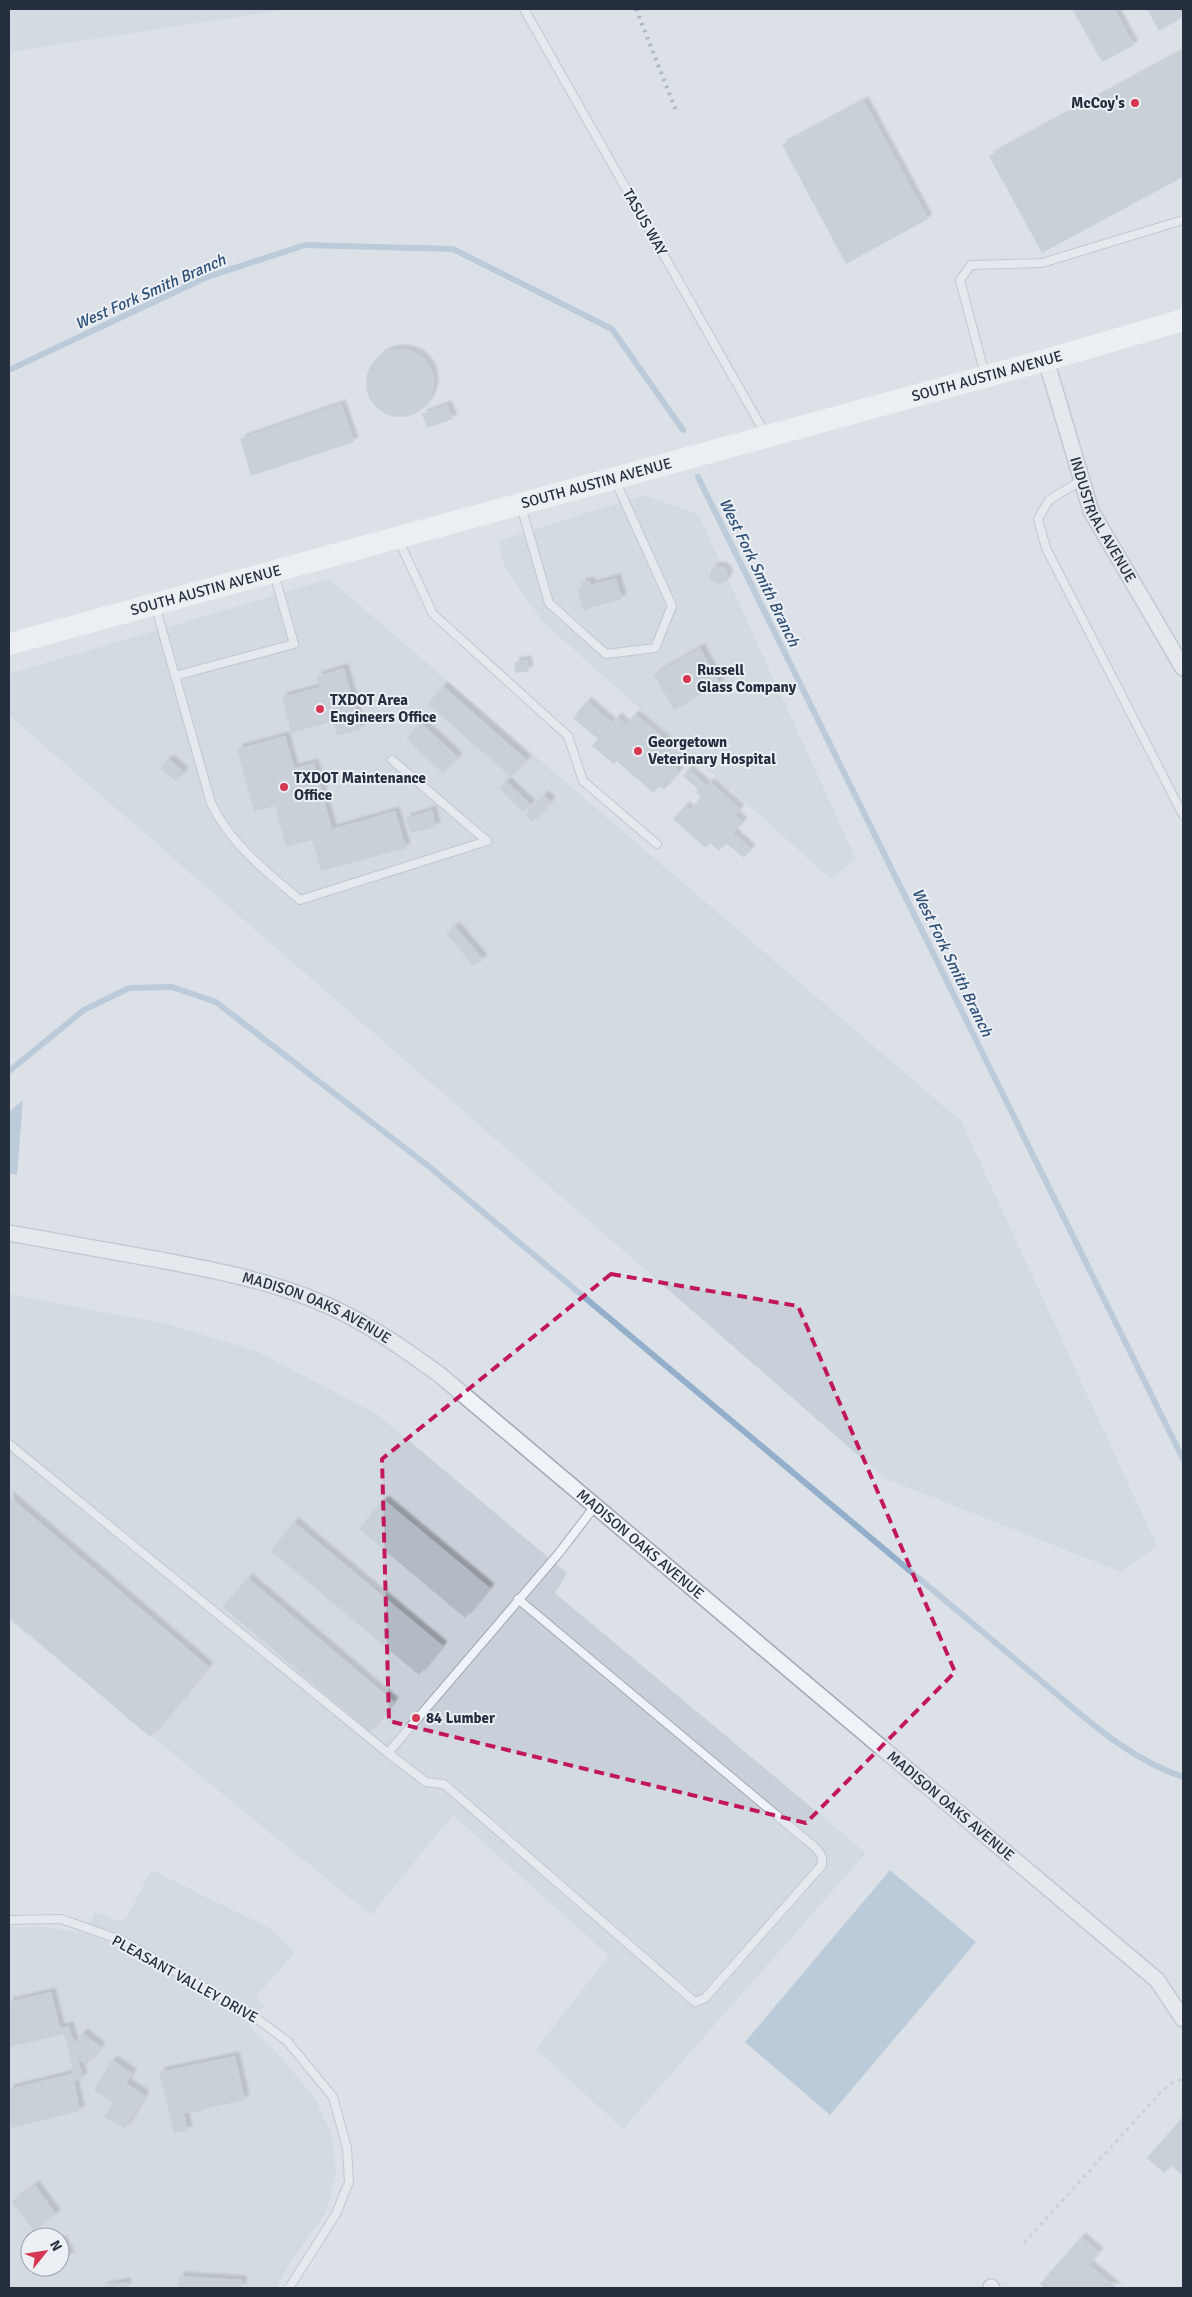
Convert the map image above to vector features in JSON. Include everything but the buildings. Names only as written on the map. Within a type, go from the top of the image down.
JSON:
[{"type":"main road","name":"SOUTH AUSTIN AVENUE","points":[[9,644],[766,435],[986,377],[1183,320]]},
{"type":"street","name":"INDUSTRIAL AVENUE","points":[[1046,360],[1091,511],[1183,668]]},
{"type":"street","name":"MADISON OAKS AVENUE","points":[[9,1233],[241,1276],[283,1288],[324,1304],[365,1324],[410,1353],[440,1375],[1157,1980],[1183,2020]]},
{"type":"lane","name":"TASUS WAY","points":[[524,9],[766,435]]},
{"type":"lane","points":[[986,377],[960,280],[971,265],[1042,263],[1183,220]]},
{"type":"lane","points":[[520,503],[549,603],[606,654],[655,648],[672,606],[614,478]]},
{"type":"lane","points":[[1082,480],[1049,500],[1038,519],[1046,548],[1183,816]]},
{"type":"lane","points":[[397,537],[433,614],[568,736],[583,781],[657,844]]},
{"type":"lane","points":[[175,676],[294,644],[274,571]]},
{"type":"lane","points":[[155,603],[211,803],[220,822],[250,858],[300,900],[487,841],[392,760]]},
{"type":"lane","points":[[9,1444],[388,1754],[426,1782],[444,1784],[695,2002],[706,1998],[822,1865],[822,1857],[817,1849],[518,1600]]},
{"type":"lane","points":[[388,1754],[595,1506]]},
{"type":"lane","name":"PLEASANT VALLEY DRIVE","points":[[9,1920],[61,1919],[121,1940],[248,2012],[287,2041],[334,2098],[347,2148],[349,2182],[336,2214],[289,2288]]},
{"type":"path","points":[[1024,2243],[1162,2091],[1175,2081],[1183,2079]]},
{"type":"highlighted area","points":[[611,1274],[798,1306],[955,1672],[806,1823],[389,1721],[382,1459]]},
{"type":"shaded area","points":[[9,9],[289,9],[9,52]]},
{"type":"shaded area","name":"Russell Glass Company","points":[[644,495],[698,514],[856,859],[831,879],[542,621],[505,567],[498,541]]},
{"type":"shaded area","points":[[329,579],[961,1121],[1157,1546],[1121,1572],[884,1478],[9,715],[9,674]]},
{"type":"shaded area","name":"84 Lumber","points":[[9,1294],[167,1324],[256,1351],[377,1414],[567,1573],[555,1593],[866,1853],[623,2129],[536,2049],[609,1956],[453,1815],[371,1915],[9,1620]]},
{"type":"shaded area","points":[[151,1870],[268,1927],[295,1952],[256,1997],[264,2006],[249,2025],[278,2054],[315,2098],[332,2136],[336,2172],[326,2213],[289,2264],[277,2288],[9,2288],[9,1927],[37,1926],[85,1933],[95,1912],[121,1922],[127,1917]]},
{"type":"water","points":[[23,1100],[17,1175],[9,1173],[9,1112]]},
{"type":"water","points":[[890,1870],[976,1942],[830,2115],[745,2042]]},
{"type":"waterway","name":"West Fork Smith Branch","points":[[9,370],[207,277],[305,245],[453,249],[612,329],[683,430]]},
{"type":"waterway","name":"West Fork Smith Branch","points":[[698,477],[1183,1459]]},
{"type":"waterway","points":[[9,1071],[84,1010],[129,988],[172,987],[216,1002],[427,1165],[1101,1731],[1140,1757],[1183,1777]]},
{"type":"railway","points":[[636,9],[677,113]]},
{"type":"place","name":"McCoy's","points":[[1135,103]]},
{"type":"place","name":"Russell Glass Company","points":[[687,679]]},
{"type":"place","name":"TXDOT Area Engineers Office","points":[[320,709]]},
{"type":"place","name":"Georgetown Veterinary Hospital","points":[[638,751]]},
{"type":"place","name":"TXDOT Maintenance Office","points":[[284,787]]},
{"type":"place","name":"84 Lumber","points":[[416,1718]]}]
